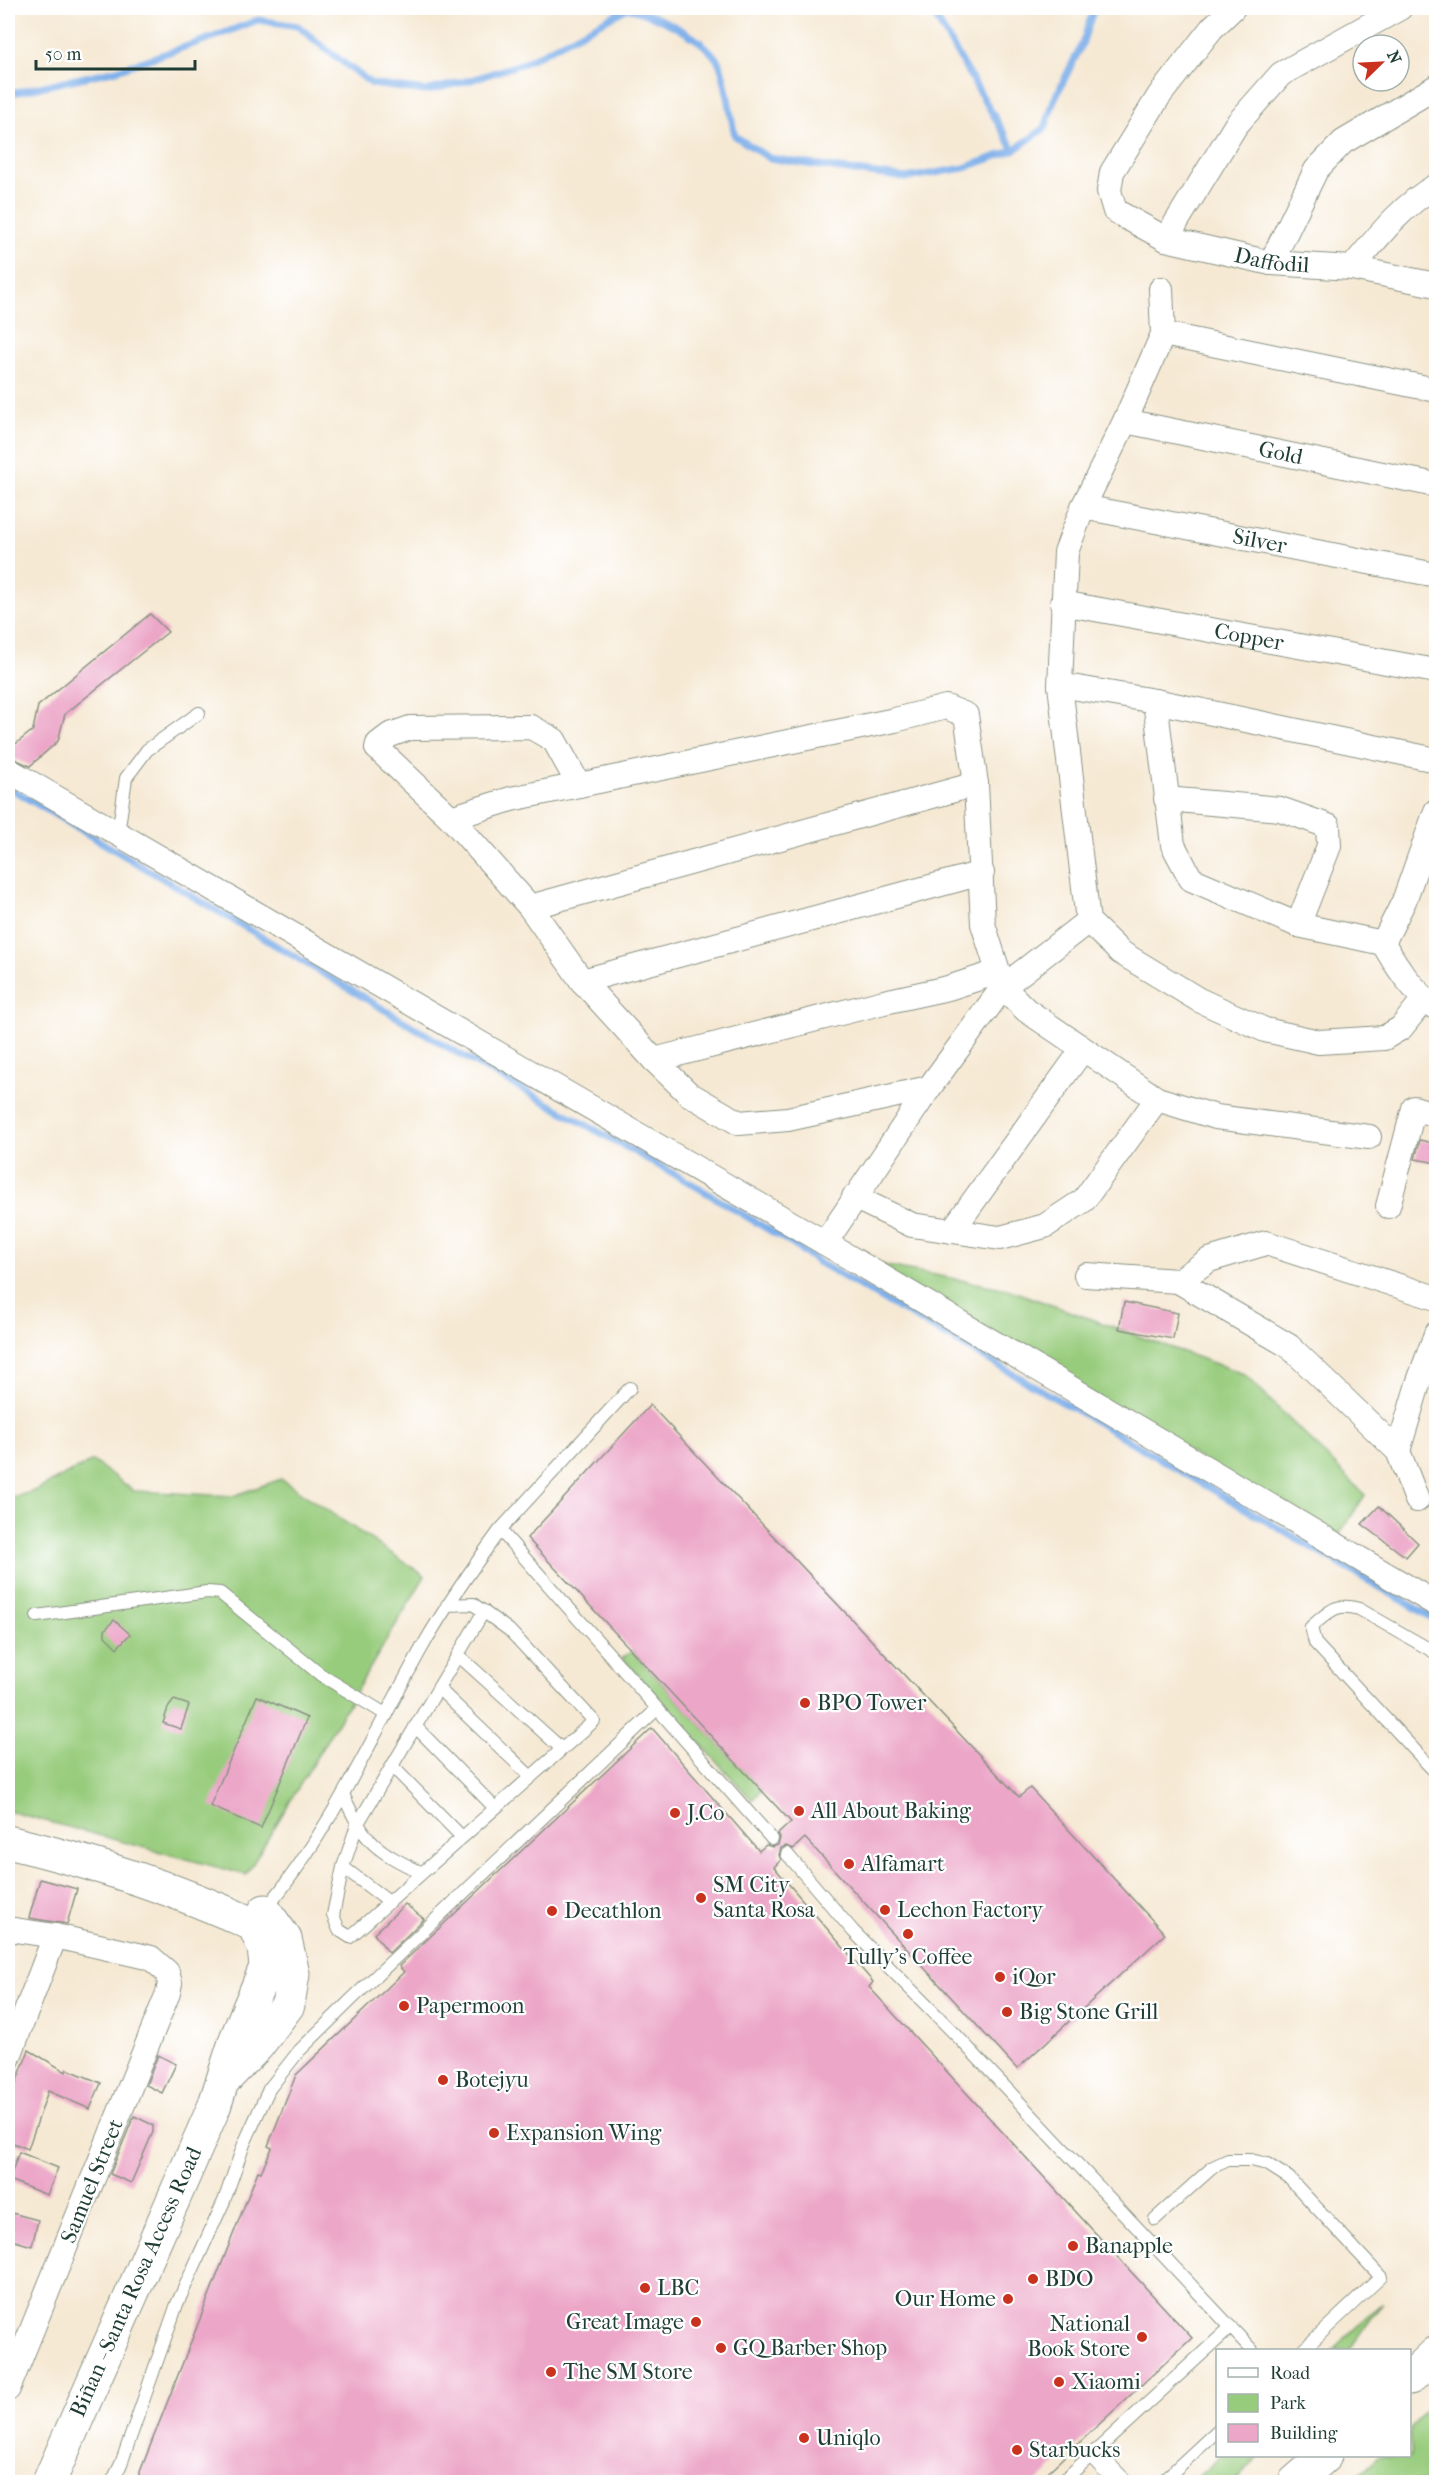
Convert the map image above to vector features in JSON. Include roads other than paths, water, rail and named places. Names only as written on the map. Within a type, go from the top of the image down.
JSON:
[{"type":"main road","points":[[8,1827],[114,1856],[259,1918]]},
{"type":"main road","points":[[8,1842],[102,1866],[259,1918]]},
{"type":"main road","name":"Biñan - Santa Rosa Access Road","points":[[49,2482],[223,2081],[258,2045],[288,2005],[293,1974],[285,1939],[259,1918]]},
{"type":"main road","points":[[1411,2377],[1437,2354]]},
{"type":"main road","points":[[1295,2482],[1324,2457]]},
{"type":"street","name":"Daffodil","points":[[1233,8],[1212,28],[1159,96],[1112,172],[1108,191],[1114,211],[1166,239],[1271,263],[1352,268],[1437,285]]},
{"type":"street","points":[[1166,239],[1236,125],[1281,74],[1400,8]]},
{"type":"street","points":[[1271,263],[1316,170],[1343,142],[1437,87]]},
{"type":"street","points":[[1352,268],[1390,223],[1423,194],[1437,186]]},
{"type":"street","points":[[1155,701],[1173,845],[1191,879],[1298,925],[1383,943],[1400,970],[1430,1003],[1401,1028],[1384,1038],[1319,1042],[1265,1030],[1199,1000],[1120,952],[1088,921],[1060,685],[1066,552],[1083,507],[1125,421],[1163,334],[1161,289]]},
{"type":"street","points":[[1163,334],[1437,390]]},
{"type":"street","name":"Gold","points":[[1125,421],[1437,484]]},
{"type":"street","name":"Silver","points":[[1083,507],[1437,575]]},
{"type":"street","name":"Copper","points":[[1062,603],[1437,671]]},
{"type":"street","points":[[1060,685],[1155,701],[1437,760]]},
{"type":"street","points":[[451,818],[511,799],[895,720],[946,706],[966,715],[976,784],[983,924],[1000,980],[1026,1010],[1156,1099],[1216,1117],[1368,1137]]},
{"type":"street","points":[[579,785],[554,740],[531,727],[411,728],[390,735],[378,744],[377,748],[451,818],[530,907],[582,981],[654,1060],[689,1094],[739,1123],[788,1119],[929,1088]]},
{"type":"street","points":[[8,770],[825,1243],[1437,1604]]},
{"type":"street","points":[[530,907],[976,784]]},
{"type":"street","points":[[1167,799],[1280,809],[1328,826],[1329,846],[1298,925]]},
{"type":"street","points":[[1383,943],[1404,901],[1437,811]]},
{"type":"street","points":[[582,981],[982,873]]},
{"type":"street","points":[[825,1243],[1000,980],[1088,921]]},
{"type":"street","points":[[654,1060],[884,1002],[948,988],[1000,980]]},
{"type":"street","points":[[952,1231],[1083,1049]]},
{"type":"street","points":[[854,1197],[912,1225],[1000,1238],[1045,1226],[1083,1200],[1156,1099]]},
{"type":"street","points":[[1388,1206],[1414,1108],[1437,1115]]},
{"type":"street","points":[[1178,1281],[1209,1260],[1266,1243],[1437,1298]]},
{"type":"street","points":[[1086,1275],[1178,1281],[1289,1346],[1398,1451],[1417,1500]]},
{"type":"street","points":[[1398,1451],[1418,1384],[1437,1334]]},
{"type":"street","points":[[8,1929],[55,1936],[8,2059]]},
{"type":"street","name":"Samuel Street","points":[[8,2390],[168,1993],[170,1983],[168,1972],[151,1958],[55,1936]]},
{"type":"lane","points":[[118,834],[126,778],[147,750],[200,713]]},
{"type":"lane","points":[[259,1918],[277,1896],[344,1796],[447,1605],[500,1530],[630,1388]]},
{"type":"lane","points":[[500,1530],[772,1839]]},
{"type":"lane","points":[[37,1616],[207,1592],[220,1593],[321,1675],[387,1715]]},
{"type":"lane","points":[[447,1605],[473,1604],[484,1611],[509,1630],[594,1721],[350,1938],[339,1930],[333,1915],[343,1867],[357,1825],[484,1611]]},
{"type":"lane","points":[[1437,1653],[1359,1609],[1345,1605],[1331,1610],[1311,1627],[1315,1643],[1437,1773]]},
{"type":"lane","points":[[458,1655],[562,1749]]},
{"type":"lane","points":[[438,1688],[531,1776]]},
{"type":"lane","points":[[112,2482],[121,2464],[177,2304],[224,2201],[244,2144],[269,2089],[299,2051],[354,1997],[657,1709]]},
{"type":"lane","points":[[416,1726],[495,1808]]},
{"type":"lane","points":[[392,1766],[462,1837]]},
{"type":"lane","points":[[344,1796],[357,1825],[385,1855],[422,1873]]},
{"type":"lane","points":[[788,1854],[853,1931],[958,2037],[1251,2349]]},
{"type":"lane","points":[[343,1867],[389,1902]]},
{"type":"lane","points":[[1155,2219],[1213,2168],[1228,2160],[1251,2160],[1267,2164],[1289,2178],[1380,2277],[1304,2349]]},
{"type":"lane","points":[[1062,2482],[1231,2326]]},
{"type":"lane","points":[[1162,2482],[1216,2432]]},
{"type":"lane","points":[[1093,2453],[1115,2482]]},
{"type":"lane","points":[[1093,2453],[1127,2482]]},
{"type":"waterway","points":[[8,94],[117,70],[258,20],[298,26],[372,84],[426,91],[524,63],[628,8],[678,28],[703,44],[712,53],[719,63],[724,78],[735,136],[769,158],[906,178],[964,168],[1014,150],[1045,128],[1054,100],[1082,44],[1094,8]]},
{"type":"waterway","points":[[930,8],[1014,150]]},
{"type":"waterway","points":[[8,787],[461,1055],[692,1184],[794,1245],[816,1261],[1436,1620]]},
{"type":"place","name":"BPO Tower","points":[[805,1703]]},
{"type":"place","name":"All About Baking","points":[[799,1811]]},
{"type":"place","name":"J.Co","points":[[675,1813]]},
{"type":"place","name":"Alfamart","points":[[849,1864]]},
{"type":"place","name":"SM City Santa Rosa","points":[[701,1898]]},
{"type":"place","name":"Lechon Factory","points":[[885,1910]]},
{"type":"place","name":"Decathlon","points":[[552,1911]]},
{"type":"place","name":"Tully's Coffee","points":[[908,1934]]},
{"type":"place","name":"iQor","points":[[1000,1977]]},
{"type":"place","name":"Papermoon","points":[[404,2006]]},
{"type":"place","name":"Big Stone Grill","points":[[1007,2012]]},
{"type":"place","name":"Botejyu","points":[[443,2080]]},
{"type":"place","name":"Expansion Wing","points":[[494,2133]]},
{"type":"place","name":"Banapple","points":[[1073,2246]]},
{"type":"place","name":"BDO","points":[[1033,2279]]},
{"type":"place","name":"LBC","points":[[645,2288]]},
{"type":"place","name":"Our Home","points":[[1008,2299]]},
{"type":"place","name":"Great Image","points":[[696,2322]]},
{"type":"place","name":"National Book Store","points":[[1142,2337]]},
{"type":"place","name":"GQ Barber Shop","points":[[721,2348]]},
{"type":"place","name":"The SM Store","points":[[551,2372]]},
{"type":"place","name":"Xiaomi","points":[[1059,2382]]},
{"type":"place","name":"Uniqlo","points":[[804,2438]]},
{"type":"place","name":"Starbucks","points":[[1017,2450]]}]
